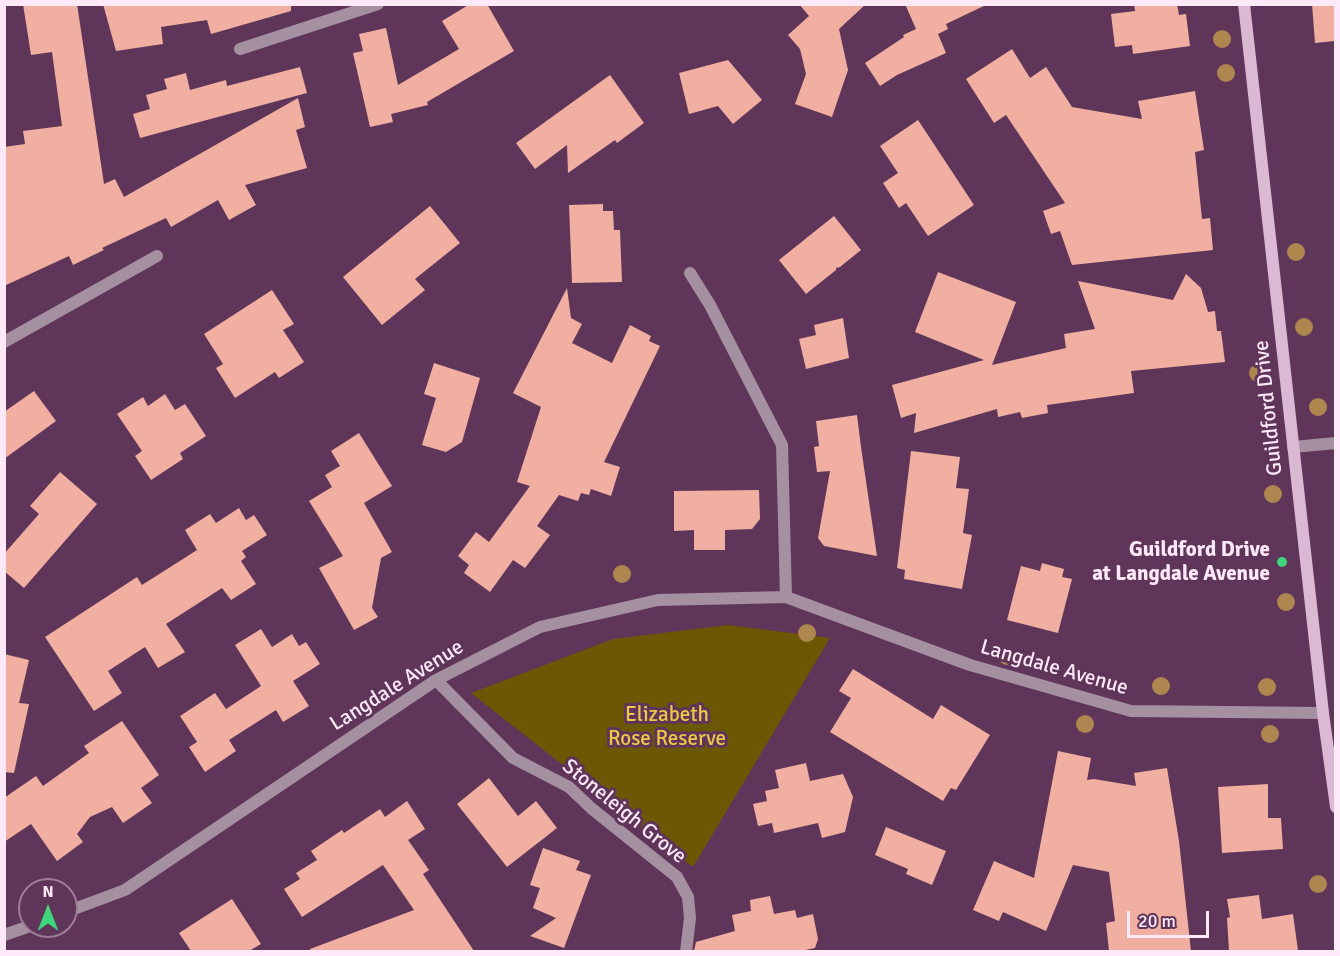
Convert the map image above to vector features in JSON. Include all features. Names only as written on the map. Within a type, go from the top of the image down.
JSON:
[{"type":"street","points":[[240,49],[378,4]]},
{"type":"street","name":"Guildford Drive","points":[[1244,4],[1335,807]]},
{"type":"street","points":[[4,342],[157,256]]},
{"type":"street","points":[[690,273],[710,305],[783,445],[786,597]]},
{"type":"street","points":[[1293,447],[1335,443]]},
{"type":"street","name":"Langdale Avenue","points":[[78,907],[124,890],[436,680],[540,627],[658,600],[786,597],[970,664],[1131,711],[1323,713]]},
{"type":"street","name":"Stoneleigh Grove","points":[[436,680],[513,758],[569,787],[591,808],[677,877],[688,897],[690,918],[686,951]]},
{"type":"green space","name":"Elizabeth Rose Reserve","points":[[728,625],[830,638],[693,867],[471,693],[613,639]]},
{"type":"building","points":[[23,4],[77,4],[104,184],[115,179],[124,197],[298,98],[305,127],[296,130],[307,168],[245,185],[256,205],[229,220],[218,200],[171,227],[166,218],[102,248],[104,250],[73,265],[69,256],[4,286],[4,147],[25,144],[23,131],[62,126],[52,52],[31,55]]},
{"type":"building","points":[[103,4],[291,4],[291,11],[211,34],[207,20],[161,27],[163,44],[116,51]]},
{"type":"building","points":[[470,4],[487,4],[514,51],[427,102],[428,105],[391,114],[393,122],[370,127],[353,53],[363,51],[359,34],[386,28],[398,85],[459,49],[442,21]]},
{"type":"building","points":[[799,4],[866,4],[839,29],[848,70],[832,117],[795,104],[806,74],[800,49],[788,35],[809,16]]},
{"type":"building","points":[[905,4],[988,4],[946,24],[948,29],[938,34],[946,53],[897,75],[880,86],[865,63],[904,37],[903,35],[916,29]]},
{"type":"building","points":[[1134,4],[1177,4],[1179,15],[1186,14],[1190,46],[1133,54],[1132,45],[1115,47],[1111,14],[1135,11]]},
{"type":"building","points":[[1312,4],[1335,4],[1335,41],[1315,43]]},
{"type":"building","points":[[1012,49],[1030,78],[1046,67],[1072,107],[1142,119],[1138,101],[1195,91],[1204,150],[1195,152],[1202,219],[1210,218],[1213,250],[1072,265],[1060,231],[1051,234],[1043,211],[1065,203],[1006,115],[994,123],[966,79]]},
{"type":"building","points":[[728,60],[762,100],[733,124],[718,106],[689,114],[679,73]]},
{"type":"building","points":[[300,67],[307,93],[140,138],[133,114],[150,109],[146,95],[167,89],[164,79],[186,73],[190,90],[226,80],[227,86]]},
{"type":"building","points":[[610,75],[644,123],[617,143],[615,140],[568,173],[567,145],[535,169],[516,143]]},
{"type":"building","points":[[918,120],[974,205],[928,236],[906,203],[899,208],[883,183],[898,173],[880,146]]},
{"type":"building","points":[[603,204],[603,211],[613,211],[614,230],[620,230],[622,282],[572,283],[569,205]]},
{"type":"building","points":[[430,206],[460,243],[415,279],[425,290],[382,325],[343,277]]},
{"type":"building","points":[[834,216],[861,250],[806,294],[779,260]]},
{"type":"building","points":[[938,272],[1016,302],[992,365],[1066,348],[1064,334],[1095,329],[1078,281],[1173,300],[1186,274],[1201,288],[1208,312],[1215,311],[1217,331],[1221,331],[1225,362],[1131,371],[1134,393],[1047,405],[1048,413],[1022,418],[1020,412],[998,417],[997,409],[914,433],[916,413],[901,418],[892,385],[984,360],[915,332]]},
{"type":"building","points":[[567,288],[571,318],[582,324],[572,343],[612,363],[630,325],[651,336],[649,341],[660,346],[604,462],[620,467],[611,496],[591,489],[589,495],[581,493],[578,501],[559,495],[537,526],[550,535],[525,568],[513,560],[490,592],[464,573],[469,565],[458,556],[476,532],[489,542],[530,486],[517,482],[541,407],[513,393]]},
{"type":"building","points":[[272,290],[294,324],[283,330],[304,362],[279,378],[275,372],[235,398],[216,368],[223,364],[204,334]]},
{"type":"building","points":[[843,318],[849,358],[806,369],[799,339],[816,335],[814,325]]},
{"type":"building","points":[[434,363],[480,378],[462,442],[446,452],[422,445],[436,398],[424,394]]},
{"type":"building","points":[[34,391],[56,421],[4,459],[4,412]]},
{"type":"building","points":[[165,394],[175,410],[185,404],[206,436],[180,453],[183,459],[151,480],[135,456],[142,451],[117,414],[143,397],[148,406]]},
{"type":"building","points":[[857,415],[877,556],[824,546],[818,538],[830,471],[817,472],[814,447],[819,446],[816,421]]},
{"type":"building","points":[[359,433],[392,486],[364,503],[392,552],[381,558],[372,608],[378,617],[354,630],[319,568],[343,556],[309,501],[332,487],[325,475],[340,466],[331,451]]},
{"type":"building","points":[[911,451],[960,457],[956,488],[969,489],[963,533],[972,535],[962,589],[904,579],[905,570],[897,568]]},
{"type":"building","points":[[60,472],[97,504],[24,588],[4,571],[4,554],[39,514],[30,506]]},
{"type":"building","points":[[759,490],[760,519],[752,529],[725,530],[725,550],[694,550],[694,530],[674,531],[674,491]]},
{"type":"building","points":[[239,508],[246,520],[254,515],[267,535],[242,551],[246,557],[241,561],[256,584],[231,600],[222,588],[166,624],[185,652],[158,668],[145,647],[108,671],[122,693],[94,711],[45,637],[137,577],[142,585],[197,550],[185,530],[210,514],[216,523]]},
{"type":"building","points":[[1042,563],[1064,569],[1062,577],[1072,579],[1058,633],[1007,620],[1021,566],[1040,571]]},
{"type":"building","points":[[261,629],[272,647],[292,634],[299,646],[306,642],[320,664],[293,681],[309,706],[283,722],[276,710],[229,740],[236,751],[205,772],[189,747],[197,742],[180,716],[215,693],[226,709],[261,686],[235,645]]},
{"type":"building","points":[[4,654],[29,660],[19,703],[29,704],[14,773],[4,772]]},
{"type":"building","points":[[853,669],[933,719],[941,705],[990,735],[956,790],[951,788],[943,801],[830,732],[851,698],[839,691]]},
{"type":"building","points":[[122,721],[159,775],[141,788],[152,803],[123,823],[112,807],[90,817],[77,834],[83,842],[57,861],[31,824],[4,842],[4,798],[36,776],[43,786],[89,753],[84,746]]},
{"type":"building","points":[[1058,751],[1091,758],[1087,780],[1094,779],[1136,786],[1134,773],[1167,768],[1179,841],[1191,951],[1109,951],[1106,923],[1115,921],[1109,872],[1073,865],[1046,931],[1003,912],[999,921],[973,910],[994,861],[1034,878]]},
{"type":"building","points":[[806,763],[810,781],[843,774],[853,797],[845,832],[822,838],[818,823],[774,833],[772,823],[758,826],[753,804],[767,801],[765,791],[779,788],[775,770]]},
{"type":"building","points":[[489,778],[518,816],[536,801],[557,828],[507,867],[457,804]]},
{"type":"building","points":[[1268,784],[1268,818],[1281,818],[1283,849],[1222,853],[1218,787]]},
{"type":"building","points":[[407,801],[425,829],[408,840],[429,870],[423,874],[474,951],[310,951],[310,949],[414,910],[383,865],[302,917],[284,889],[300,879],[296,873],[317,860],[311,851],[342,830],[344,833],[380,809],[385,817]]},
{"type":"building","points":[[886,827],[946,851],[932,885],[906,874],[908,869],[875,855]]},
{"type":"building","points":[[543,848],[580,861],[576,870],[591,875],[564,948],[530,936],[556,918],[533,908],[540,888],[530,885]]},
{"type":"building","points":[[1259,895],[1262,919],[1293,914],[1298,951],[1229,951],[1227,918],[1230,917],[1227,899]]},
{"type":"building","points":[[770,896],[774,914],[795,910],[797,918],[813,914],[818,939],[815,948],[801,951],[694,951],[696,942],[735,931],[732,915],[751,911],[750,900]]},
{"type":"building","points":[[232,899],[261,944],[249,951],[191,951],[179,933]]},
{"type":"place","name":"Guildford Drive at Langdale Avenue","points":[[1282,562]]}]
